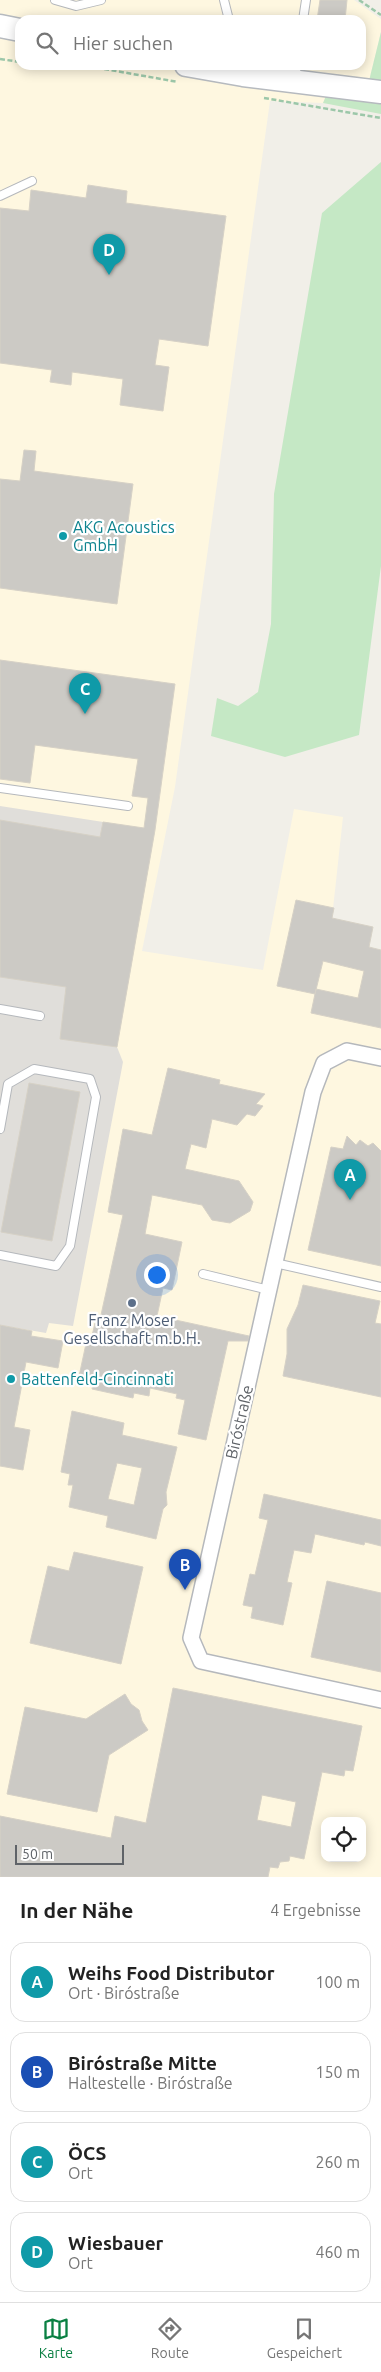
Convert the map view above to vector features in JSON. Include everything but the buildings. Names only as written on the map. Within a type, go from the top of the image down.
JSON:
[{"type":"main road","points":[[0,26],[15,29]]},
{"type":"main road","points":[[0,37],[15,39]]},
{"type":"main road","points":[[242,70],[296,73],[381,92]]},
{"type":"street","name":"Biróstraße","points":[[381,1058],[348,1051],[324,1063],[313,1092],[191,1638],[201,1661],[381,1700]]},
{"type":"lane","points":[[55,0],[76,6],[101,0]]},
{"type":"lane","points":[[224,0],[228,15]]},
{"type":"lane","points":[[304,15],[306,0]]},
{"type":"lane","points":[[0,196],[32,181]]},
{"type":"lane","points":[[0,788],[128,806]]},
{"type":"lane","points":[[0,1009],[40,1016]]},
{"type":"lane","points":[[0,1129],[4,1083],[34,1069],[90,1079],[96,1097],[70,1246],[56,1266],[0,1255]]},
{"type":"lane","points":[[275,1263],[381,1286]]},
{"type":"lane","points":[[203,1274],[270,1290]]},
{"type":"path","points":[[359,0],[381,15]]},
{"type":"path","points":[[0,59],[15,61]]},
{"type":"shaded area","points":[[0,0],[354,0],[381,19],[381,32],[369,81],[326,96],[323,103],[270,101],[175,787],[142,951],[263,970],[294,809],[343,817],[332,918],[373,927],[369,947],[381,950],[381,1877],[0,1877]]},
{"type":"shaded area","points":[[0,806],[155,830],[117,1047],[123,1062],[73,1326],[49,1323],[46,1333],[0,1325]]},
{"type":"green space","points":[[381,32],[381,83],[369,81]]},
{"type":"green space","points":[[326,96],[381,104],[381,114],[323,103]]},
{"type":"green space","points":[[381,162],[381,566],[359,735],[285,757],[211,736],[217,698],[238,706],[258,692],[271,624],[274,494],[322,213]]},
{"type":"place","name":"Wiesbauer","points":[[109,275]]},
{"type":"place","name":"AKG Acoustics GmbH","points":[[63,536]]},
{"type":"place","name":"ÖCS","points":[[85,714]]},
{"type":"place","name":"Weihs Food Distributor","points":[[350,1200]]},
{"type":"place","name":"Franz Moser Gesellschaft m.b.H.","points":[[132,1303]]},
{"type":"place","name":"Battenfeld-Cincinnati","points":[[11,1379]]},
{"type":"place","name":"Biróstraße Mitte","points":[[185,1590]]}]
